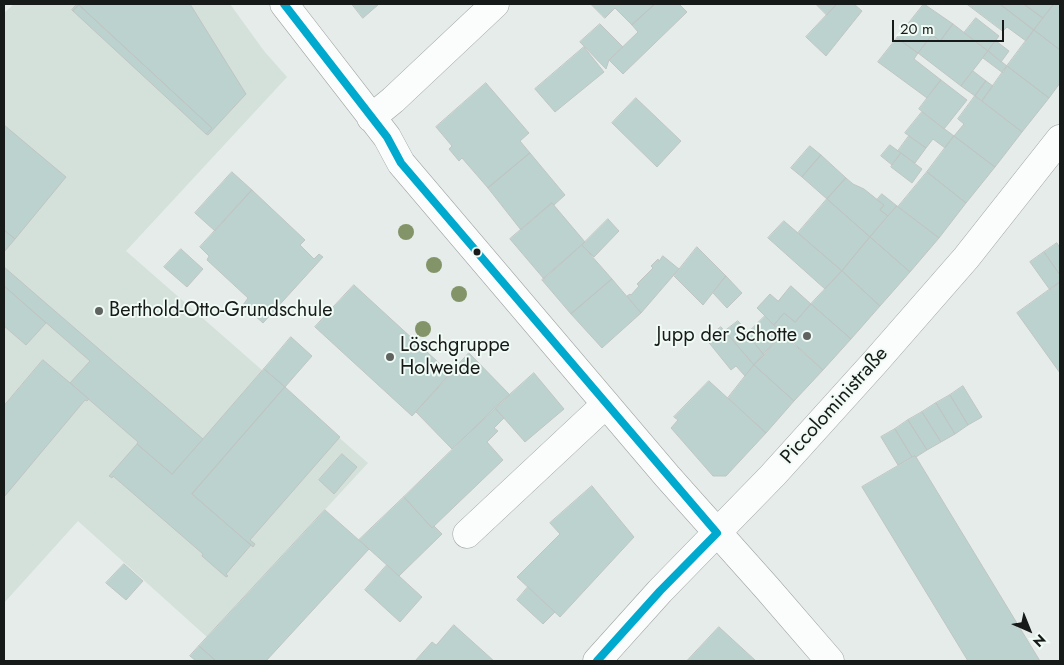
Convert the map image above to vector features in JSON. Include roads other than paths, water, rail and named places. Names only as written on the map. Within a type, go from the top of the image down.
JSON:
[{"type":"street","points":[[284,4],[386,137],[401,163],[717,533],[830,661]]},
{"type":"street","points":[[371,118],[393,100],[495,4]]},
{"type":"street","name":"Piccoloministraße","points":[[597,661],[660,591],[773,475],[882,354],[966,258],[1060,139]]},
{"type":"street","points":[[468,534],[606,404]]},
{"type":"place","name":"Berthold-Otto-Grundschule","points":[[99,311]]},
{"type":"place","name":"Jupp der Schotte","points":[[807,336]]},
{"type":"place","name":"Löschgruppe Holweide","points":[[390,357]]}]
